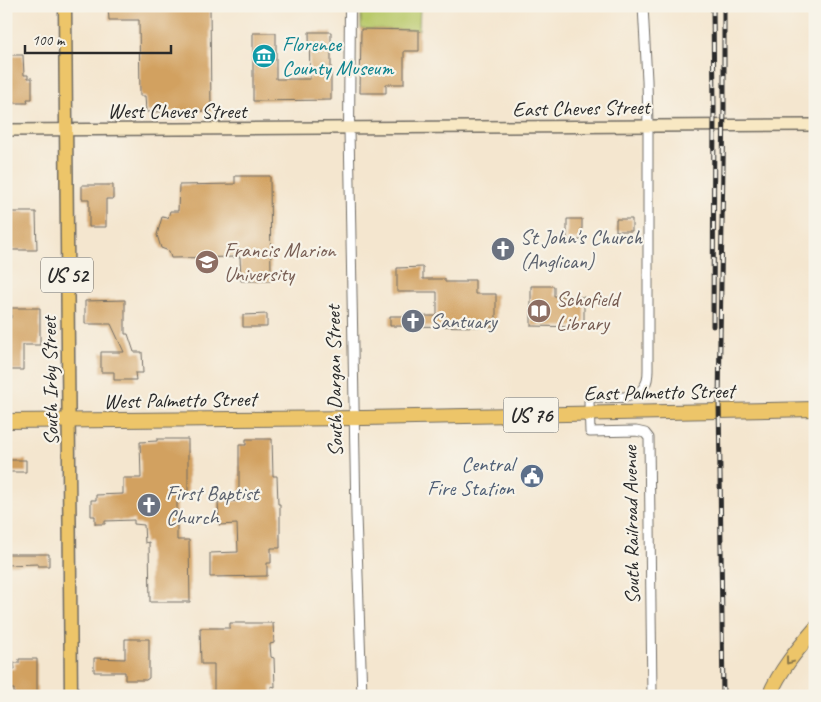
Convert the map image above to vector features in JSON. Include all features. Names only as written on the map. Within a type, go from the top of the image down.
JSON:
[{"type":"highway","name":"East Palmetto Street","points":[[354,418],[815,410]]},
{"type":"highway","name":"West Palmetto Street","points":[[6,421],[354,418]]},
{"type":"highway","points":[[769,696],[784,666],[815,629]]},
{"type":"main road","name":"South Irby Street","points":[[66,6],[67,270],[71,421],[71,696]]},
{"type":"main road","name":"East Cheves Street","points":[[348,129],[815,125]]},
{"type":"main road","name":"West Cheves Street","points":[[6,130],[348,129]]},
{"type":"street","name":"South Dargan Street","points":[[350,6],[348,129],[362,696]]},
{"type":"street","points":[[590,414],[590,399],[631,396],[641,391],[647,383],[648,80],[642,6]]},
{"type":"street","name":"South Railroad Avenue","points":[[590,414],[590,432],[636,431],[646,433],[649,438],[652,696]]},
{"type":"green space","points":[[361,6],[420,6],[419,30],[361,29]]},
{"type":"building","points":[[108,6],[210,6],[211,111],[146,112],[145,96],[140,96],[139,20],[109,20]]},
{"type":"building","points":[[361,29],[419,30],[419,51],[404,51],[404,84],[386,84],[386,93],[360,93]]},
{"type":"building","name":"Florence County Museum","points":[[309,32],[331,32],[331,100],[253,101],[253,33],[276,33],[276,79],[310,79]]},
{"type":"building","points":[[6,55],[23,55],[24,75],[32,78],[32,99],[27,99],[28,103],[6,103]]},
{"type":"building","points":[[235,176],[270,176],[271,281],[241,281],[240,257],[171,258],[169,251],[161,248],[157,235],[162,217],[168,218],[170,211],[178,211],[179,185],[235,184]]},
{"type":"building","points":[[82,185],[113,185],[113,199],[106,199],[106,227],[89,227],[89,199],[82,199]]},
{"type":"building","points":[[6,212],[36,212],[37,250],[6,250]]},
{"type":"building","points":[[567,219],[582,219],[582,240],[567,240]]},
{"type":"building","points":[[616,219],[632,219],[632,231],[616,231]]},
{"type":"building","points":[[423,267],[423,279],[445,279],[445,282],[475,280],[475,294],[496,294],[496,327],[390,326],[390,316],[437,316],[437,292],[397,292],[397,268]]},
{"type":"building","points":[[531,286],[554,286],[554,296],[584,297],[584,327],[531,326]]},
{"type":"building","points":[[125,300],[125,334],[128,334],[134,352],[142,352],[143,373],[135,373],[136,380],[114,380],[114,372],[101,372],[101,352],[124,352],[111,324],[85,324],[85,301]]},
{"type":"building","points":[[11,308],[40,308],[40,345],[23,345],[23,370],[8,370],[6,318],[11,318]]},
{"type":"building","points":[[267,314],[267,327],[243,327],[243,315]]},
{"type":"building","points":[[157,439],[188,439],[188,497],[177,497],[177,540],[189,540],[190,602],[150,602],[149,542],[145,543],[144,525],[134,524],[134,520],[105,521],[105,524],[95,524],[95,516],[91,516],[91,500],[96,500],[96,495],[123,494],[123,478],[141,478],[140,442],[157,441]]},
{"type":"building","points":[[246,439],[272,439],[273,476],[277,476],[278,504],[280,504],[280,548],[271,548],[271,563],[267,563],[267,576],[210,577],[210,553],[238,552],[237,524],[219,525],[218,502],[239,501],[239,445],[246,445]]},
{"type":"building","points":[[6,460],[26,460],[26,472],[6,472]]},
{"type":"building","points":[[6,554],[49,554],[49,566],[38,566],[38,564],[6,565]]},
{"type":"building","points":[[230,623],[273,623],[274,643],[270,644],[271,657],[274,658],[275,687],[271,686],[272,696],[214,696],[214,664],[201,664],[200,628],[230,628]]},
{"type":"building","points":[[125,639],[149,639],[149,678],[146,680],[125,680],[125,672],[94,672],[94,658],[125,659]]},
{"type":"building","points":[[19,659],[37,659],[37,696],[14,696],[14,689],[6,689],[6,669],[15,669],[14,663],[19,663]]},
{"type":"railway","points":[[713,6],[713,326]]},
{"type":"railway","points":[[723,696],[719,399],[724,6]]},
{"type":"place","name":"Florence County Museum","points":[[264,56]]},
{"type":"place","name":"St John's Church (Anglican)","points":[[503,249]]},
{"type":"place","name":"Francis Marion University","points":[[207,262]]},
{"type":"place","name":"Schofield Library","points":[[539,311]]},
{"type":"place","name":"Santuary","points":[[413,321]]},
{"type":"place","name":"Central Fire Station","points":[[532,476]]},
{"type":"place","name":"First Baptist Church","points":[[149,505]]}]
